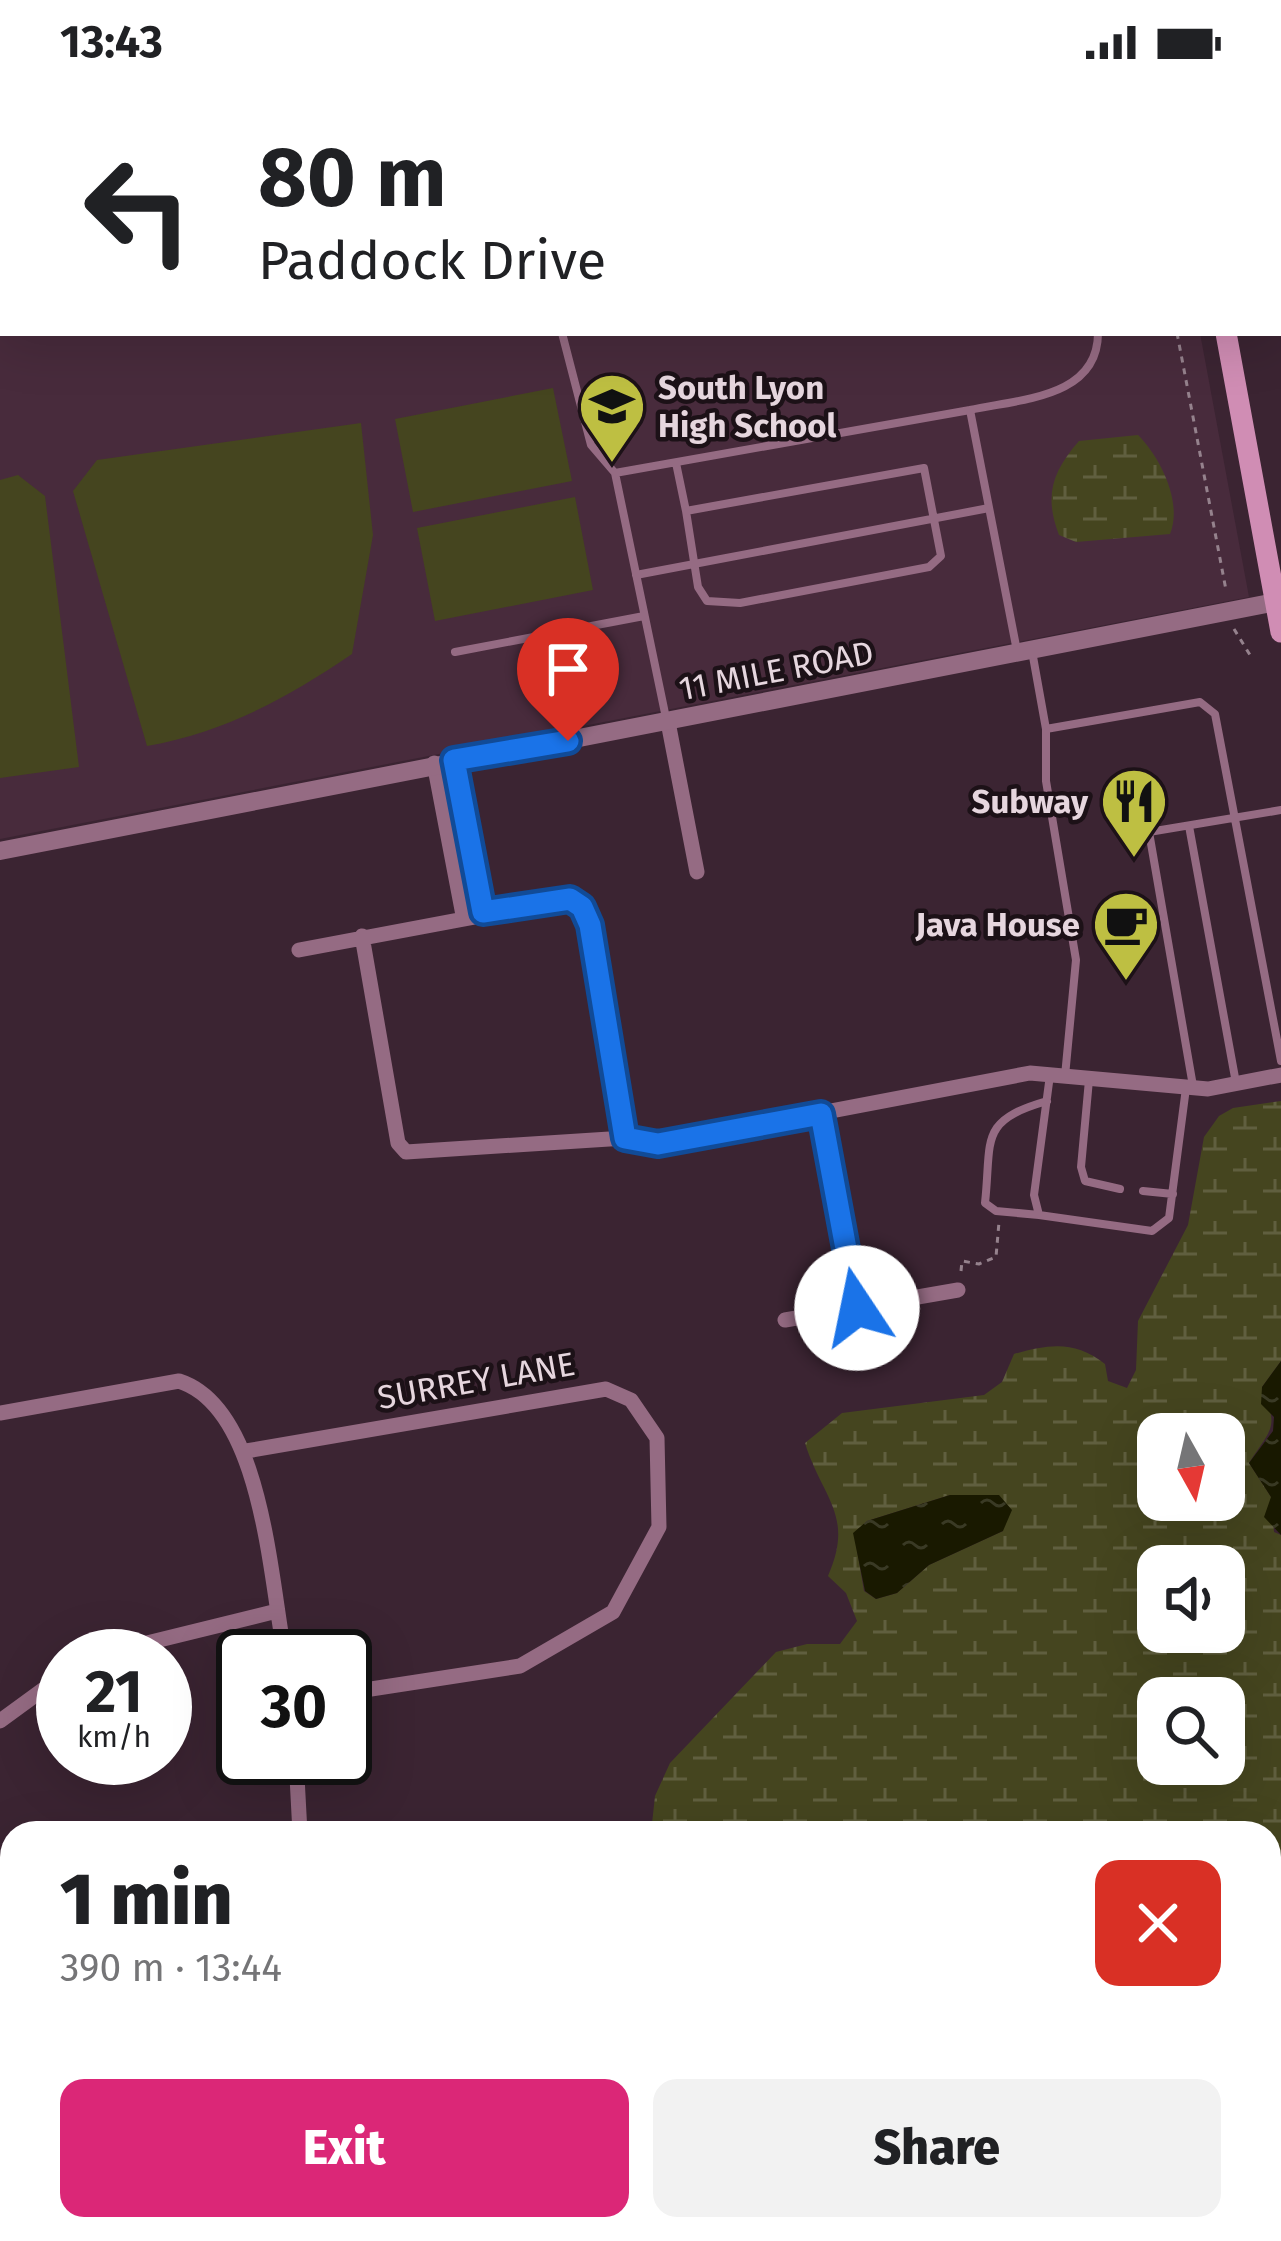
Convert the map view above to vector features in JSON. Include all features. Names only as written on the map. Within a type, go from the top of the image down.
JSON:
[{"type":"main road","points":[[1227,336],[1281,632]]},
{"type":"street","name":"11 MILE ROAD","points":[[0,851],[1278,602]]},
{"type":"street","points":[[668,722],[697,872]]},
{"type":"street","points":[[454,760],[483,912]]},
{"type":"street","points":[[434,764],[463,915]]},
{"type":"street","points":[[299,950],[463,915],[570,899],[582,907],[590,925],[625,1138]]},
{"type":"street","points":[[362,936],[398,1143],[406,1152],[625,1138],[658,1144],[1030,1073],[1190,1087],[1281,1075]]},
{"type":"street","points":[[821,1114],[857,1308]]},
{"type":"street","points":[[785,1320],[958,1291]]},
{"type":"street","points":[[0,1412],[179,1381],[198,1387],[219,1407],[246,1451],[280,1629]]},
{"type":"street","name":"SURREY LANE","points":[[246,1451],[605,1389],[632,1400],[657,1438],[659,1527],[613,1612],[520,1666],[372,1689]]},
{"type":"street","points":[[188,1629],[277,1612]]},
{"type":"street","points":[[0,1721],[36,1695]]},
{"type":"street","points":[[297,1785],[299,1821]]},
{"type":"lane","points":[[563,336],[591,445],[615,473],[668,722]]},
{"type":"lane","points":[[615,473],[970,410],[1077,382],[1097,356],[1099,336]]},
{"type":"lane","points":[[970,410],[989,508],[1046,729],[1046,781],[1076,959],[1058,1076],[1047,1100],[1034,1195],[1040,1215]]},
{"type":"lane","points":[[676,463],[694,563],[707,601],[740,603],[928,567],[941,556],[925,468],[686,511]]},
{"type":"lane","points":[[635,575],[989,508]]},
{"type":"lane","points":[[454,652],[644,616]]},
{"type":"lane","points":[[1046,729],[1200,702],[1214,713],[1281,1061]]},
{"type":"lane","points":[[1047,1100],[1006,1113],[994,1128],[985,1203],[1000,1212],[1152,1231],[1169,1218],[1190,1087],[1149,832],[1281,810]]},
{"type":"lane","points":[[1189,826],[1236,1083]]},
{"type":"lane","points":[[1089,1078],[1081,1167],[1085,1181],[1120,1190]]},
{"type":"lane","points":[[1143,1191],[1173,1194]]},
{"type":"path","points":[[1178,336],[1226,587]]},
{"type":"path","points":[[1233,627],[1250,655]]},
{"type":"path","points":[[958,1291],[962,1261],[979,1264],[995,1257],[1000,1212]]},
{"type":"shaded area","name":"South Lyon High School","points":[[0,336],[1201,336],[1249,597],[0,839]]},
{"type":"green space","points":[[553,388],[572,481],[413,512],[395,419]]},
{"type":"green space","points":[[361,423],[373,535],[352,654],[255,711],[203,732],[147,746],[73,491],[97,460]]},
{"type":"green space","points":[[1138,435],[1167,481],[1174,508],[1170,534],[1076,542],[1059,535],[1052,508],[1053,485],[1070,452],[1079,441]]},
{"type":"green space","points":[[18,475],[45,496],[79,767],[0,778],[0,480]]},
{"type":"green space","points":[[575,497],[593,590],[435,621],[417,528]]},
{"type":"green space","points":[[1281,1101],[1281,1361],[1262,1387],[1271,1427],[1249,1463],[1271,1497],[1274,1532],[1281,1535],[1281,1821],[652,1821],[655,1796],[670,1763],[776,1652],[807,1644],[840,1644],[857,1621],[846,1593],[828,1576],[837,1522],[805,1443],[842,1413],[984,1395],[1002,1382],[1014,1354],[1039,1348],[1061,1346],[1094,1356],[1105,1364],[1108,1381],[1127,1388],[1136,1370],[1138,1321],[1188,1225],[1204,1137],[1219,1116],[1233,1108]],"holes":[[[950,1495],[999,1495],[1003,1531],[929,1565],[897,1593],[876,1599],[864,1591],[854,1533],[867,1521]]]},
{"type":"water","points":[[1281,1361],[1281,1535],[1264,1517],[1271,1497],[1249,1463],[1273,1431],[1274,1417],[1261,1404],[1262,1387]]},
{"type":"water","points":[[950,1495],[999,1495],[1012,1510],[1003,1531],[929,1565],[897,1593],[876,1599],[865,1591],[853,1533],[867,1521]]},
{"type":"place","name":"South Lyon High School","points":[[612,465]]},
{"type":"place","name":"Subway","points":[[1134,860]]},
{"type":"place","name":"Java House","points":[[1126,983]]},
{"type":"route","points":[[568,741],[454,760],[483,912],[570,899],[582,907],[590,925],[625,1138],[658,1144],[821,1114],[857,1308]]}]
